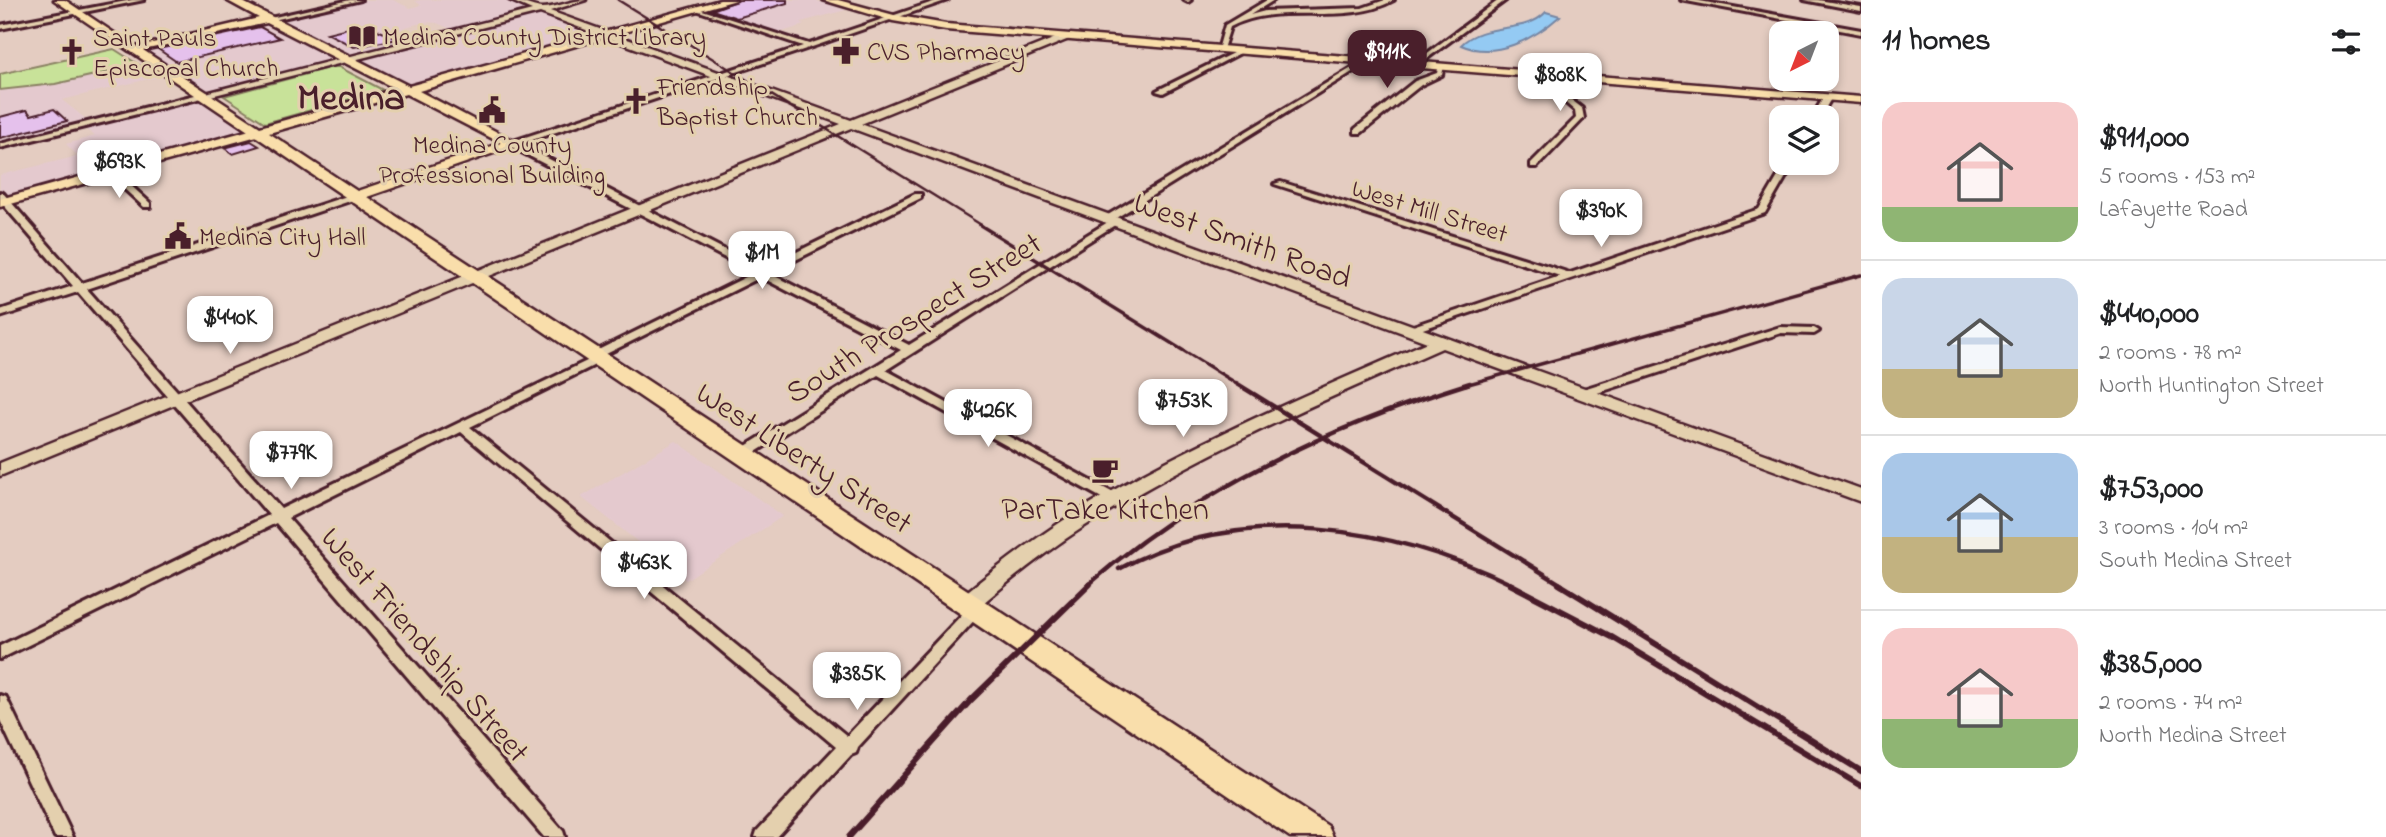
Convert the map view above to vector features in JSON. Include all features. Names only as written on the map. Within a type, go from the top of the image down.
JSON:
[{"type":"highway","points":[[231,0],[513,144]]},
{"type":"highway","points":[[257,132],[731,0]]},
{"type":"highway","points":[[132,49],[269,19]]},
{"type":"highway","name":"West Liberty Street","points":[[132,49],[594,359],[1317,837]]},
{"type":"highway","points":[[353,197],[513,144]]},
{"type":"main road","points":[[59,0],[132,49]]},
{"type":"main road","points":[[828,0],[892,18],[946,27],[1861,100]]},
{"type":"main road","points":[[2,200],[257,132]]},
{"type":"street","points":[[0,27],[141,0]]},
{"type":"street","points":[[269,19],[358,0]]},
{"type":"street","name":"West Smith Road","points":[[513,0],[1861,496]]},
{"type":"street","points":[[0,146],[582,0]]},
{"type":"street","points":[[920,0],[934,4]]},
{"type":"street","points":[[513,144],[945,0]]},
{"type":"street","points":[[1220,49],[1224,30],[1271,0]]},
{"type":"street","points":[[1241,19],[1274,13],[1363,10],[1391,0]]},
{"type":"street","points":[[1416,64],[1503,0]]},
{"type":"street","points":[[1684,0],[1861,32]]},
{"type":"street","points":[[1807,0],[1842,3],[1861,9]]},
{"type":"street","points":[[698,9],[810,46]]},
{"type":"street","points":[[0,470],[1066,37]]},
{"type":"street","points":[[1160,91],[1241,51]]},
{"type":"street","name":"South Prospect Street","points":[[741,455],[1367,61]]},
{"type":"street","points":[[1358,131],[1418,83],[1440,74],[1441,66]]},
{"type":"street","points":[[1534,165],[1580,118],[1579,110],[1556,91],[1565,76]]},
{"type":"street","points":[[1823,105],[1828,97]]},
{"type":"street","points":[[513,144],[909,350]]},
{"type":"street","points":[[111,172],[148,205]]},
{"type":"street","points":[[1408,331],[1762,211],[1783,175]]},
{"type":"street","name":"West Mill Street","points":[[1278,184],[1570,276]]},
{"type":"street","points":[[0,653],[461,426],[918,196]]},
{"type":"street","points":[[0,314],[353,197]]},
{"type":"street","name":"West Friendship Street","points":[[2,200],[556,837]]},
{"type":"street","points":[[1581,394],[1780,330],[1814,331]]},
{"type":"street","points":[[764,837],[850,748],[971,607],[1009,567],[1114,499],[1250,428],[1441,342]]},
{"type":"street","points":[[877,370],[1114,499]]},
{"type":"street","points":[[461,426],[850,748]]},
{"type":"street","points":[[0,702],[64,837]]},
{"type":"shaded area","points":[[358,0],[393,0],[410,8],[421,5],[415,1],[421,0],[513,0],[606,34],[407,90],[347,59],[204,95],[257,132],[6,201],[0,195],[0,175],[78,156],[66,144],[95,136],[81,126],[0,146],[0,90],[56,84],[150,62],[133,49]],"holes":[[[425,22],[437,23],[456,31],[427,39],[402,28]],[[169,74],[202,96],[91,123],[62,100]]]},
{"type":"shaded area","points":[[746,0],[814,0],[846,10],[801,22],[804,25],[779,33],[709,11]]},
{"type":"shaded area","points":[[676,441],[783,516],[686,580],[581,497]]},
{"type":"green space","points":[[114,49],[139,65],[55,84],[0,90],[0,74]]},
{"type":"green space","points":[[339,67],[383,90],[265,123],[224,96]]},
{"type":"water","points":[[1546,12],[1560,16],[1514,45],[1487,50],[1461,45],[1481,33],[1527,23]]},
{"type":"building","points":[[739,0],[787,0],[787,3],[737,18],[712,10]]},
{"type":"building","name":"Medina County District Library","points":[[364,24],[398,39],[354,47],[327,33]]},
{"type":"building","points":[[260,27],[280,38],[177,62],[158,49]]},
{"type":"building","points":[[54,109],[67,121],[0,138],[0,117],[27,110],[31,115]]},
{"type":"building","points":[[251,141],[259,146],[233,154],[224,148]]},
{"type":"railway","points":[[618,0],[983,226]]},
{"type":"railway","points":[[980,225],[1239,385]]},
{"type":"railway","points":[[1465,385],[1861,275]]},
{"type":"railway","points":[[1236,383],[1324,437]]},
{"type":"railway","points":[[1324,437],[1418,400],[1470,383]]},
{"type":"railway","points":[[1088,585],[1175,518],[1268,464],[1324,437]]},
{"type":"railway","points":[[1324,437],[1562,585]]},
{"type":"railway","points":[[1119,569],[1166,548],[1215,535],[1266,529],[1317,529],[1368,536],[1418,548],[1513,585]]},
{"type":"railway","points":[[849,837],[971,700],[1090,584]]},
{"type":"railway","points":[[1510,584],[1610,636],[1861,786]]},
{"type":"railway","points":[[1559,584],[1861,771]]},
{"type":"place","name":"Medina County District Library","points":[[362,36]]},
{"type":"place","name":"CVS Pharmacy","points":[[846,51]]},
{"type":"place","name":"Saint Pauls Episcopal Church","points":[[72,52]]},
{"type":"place","name":"Friendship Baptist Church","points":[[636,101]]},
{"type":"place","name":"Medina County Professional Building","points":[[492,110]]},
{"type":"place","name":"Medina City Hall","points":[[178,236]]},
{"type":"place","name":"ParTake Kitchen","points":[[1105,470]]},
{"type":"district","name":"Medina","points":[[351,96]]}]
